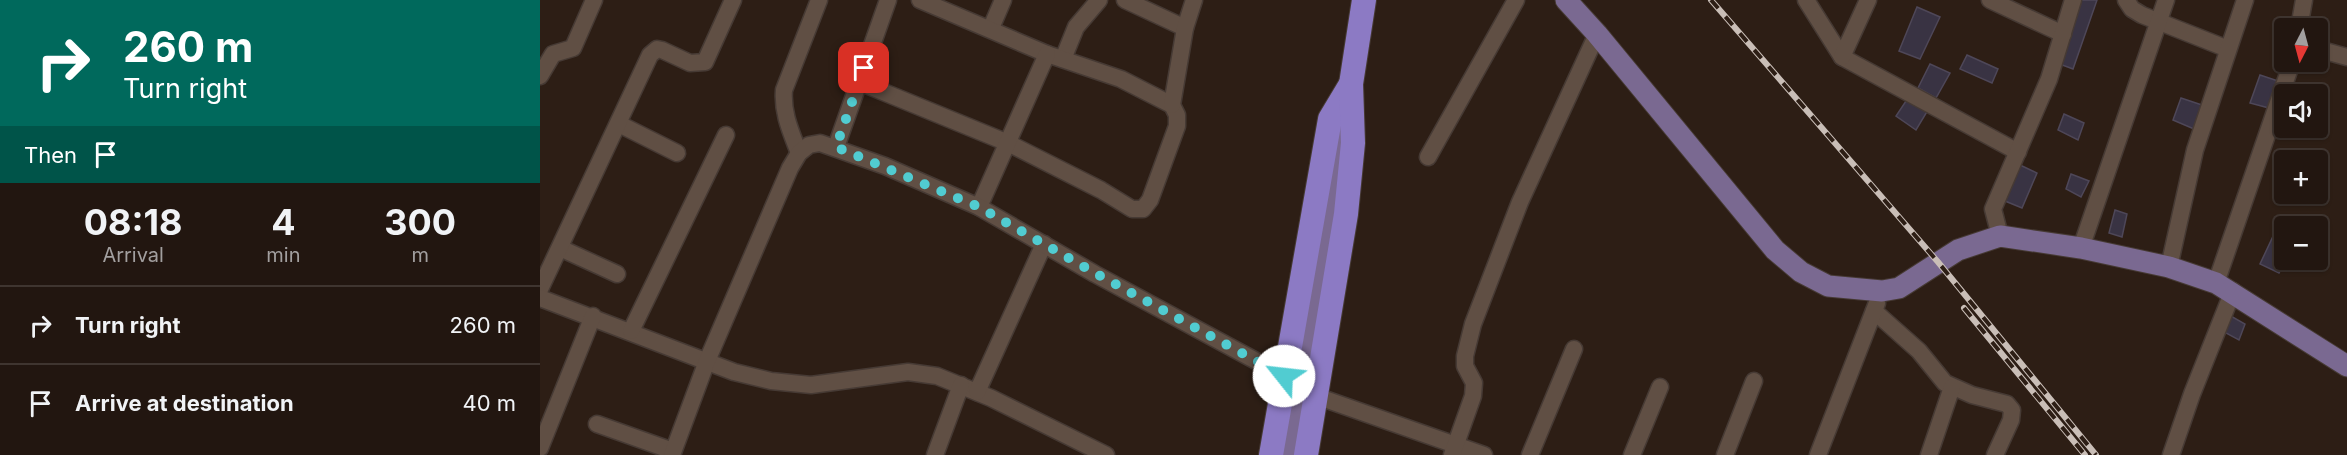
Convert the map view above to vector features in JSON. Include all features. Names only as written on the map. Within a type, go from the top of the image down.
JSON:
[{"type":"highway","points":[[1306,455],[1347,204],[1353,143],[1351,84],[1364,0]]},
{"type":"highway","points":[[1271,455],[1330,119],[1351,84]]},
{"type":"main road","points":[[1566,0],[1597,34],[1775,250],[1801,272],[1828,286],[1882,291],[1899,288],[1915,280],[1938,261],[1958,250],[2000,236],[2081,248],[2169,267],[2225,287],[2347,366]]},
{"type":"main road","points":[[1289,455],[1351,84]]},
{"type":"street","points":[[540,76],[553,54],[570,50],[577,43],[594,0]]},
{"type":"street","points":[[540,289],[653,51],[662,50],[690,63],[705,62],[733,0]]},
{"type":"street","points":[[799,153],[785,116],[784,90],[819,0]]},
{"type":"street","points":[[836,147],[888,0]]},
{"type":"street","points":[[920,0],[1055,56],[1121,79],[1172,105]]},
{"type":"street","points":[[991,28],[1003,0]]},
{"type":"street","points":[[979,207],[1008,143],[1055,56],[1099,0]]},
{"type":"street","points":[[1125,0],[1185,28]]},
{"type":"street","points":[[859,82],[1008,143],[1101,190],[1132,209],[1143,209],[1150,200],[1176,126],[1177,115],[1172,105],[1185,28],[1194,0]]},
{"type":"street","points":[[1428,157],[1516,0]]},
{"type":"street","points":[[1806,0],[1842,57],[2018,152]]},
{"type":"street","points":[[1842,57],[1868,0]]},
{"type":"street","points":[[1990,0],[2063,34]]},
{"type":"street","points":[[2000,236],[1993,209],[2049,79],[2073,0]]},
{"type":"street","points":[[2126,0],[2132,9],[2158,22],[2228,49]]},
{"type":"street","points":[[2081,248],[2166,0]]},
{"type":"street","points":[[2169,267],[2195,150],[2245,0]]},
{"type":"street","points":[[2301,18],[2304,0]]},
{"type":"street","points":[[1454,449],[1473,396],[1474,383],[1466,366],[1465,356],[1473,324],[1520,201],[1597,34]]},
{"type":"street","points":[[2328,52],[2347,57]]},
{"type":"street","points":[[2171,455],[2225,287],[2289,72]]},
{"type":"street","points":[[619,124],[677,153]]},
{"type":"street","points":[[631,331],[726,135]]},
{"type":"street","points":[[597,424],[673,453],[707,361],[754,255],[772,207],[799,153],[809,145],[820,142],[979,207],[1284,376]]},
{"type":"street","points":[[977,392],[1044,244]]},
{"type":"street","points":[[560,248],[617,274]]},
{"type":"street","points":[[1818,455],[1882,291]]},
{"type":"street","points":[[540,298],[756,378],[791,384],[839,383],[908,372],[924,373],[977,392],[1106,455]]},
{"type":"street","points":[[1874,311],[1919,351],[1936,375],[1952,387],[2007,404],[2012,410],[2011,420],[1995,455]]},
{"type":"street","points":[[540,448],[593,316]]},
{"type":"street","points":[[1530,455],[1574,350]]},
{"type":"street","points":[[1725,455],[1754,381]]},
{"type":"street","points":[[935,455],[961,385]]},
{"type":"street","points":[[1632,455],[1660,387]]},
{"type":"street","points":[[1929,455],[1952,387]]},
{"type":"street","points":[[1316,396],[1454,449],[1484,455]]},
{"type":"building","points":[[2078,0],[2097,0],[2073,69],[2057,63]]},
{"type":"building","points":[[1917,7],[1940,17],[1920,59],[1899,51]]},
{"type":"building","points":[[1967,55],[1998,69],[1992,83],[1960,69]]},
{"type":"building","points":[[1930,64],[1950,73],[1936,98],[1918,88]]},
{"type":"building","points":[[2260,75],[2278,81],[2274,84],[2274,93],[2269,108],[2250,103]]},
{"type":"building","points":[[1908,98],[1928,110],[1916,130],[1896,116]]},
{"type":"building","points":[[2181,98],[2202,105],[2194,129],[2173,120]]},
{"type":"building","points":[[2064,114],[2084,123],[2078,140],[2058,130]]},
{"type":"building","points":[[2020,165],[2037,173],[2022,208],[2005,201]]},
{"type":"building","points":[[2071,174],[2089,181],[2081,197],[2066,189]]},
{"type":"building","points":[[2115,210],[2127,214],[2122,237],[2109,233]]},
{"type":"building","points":[[2274,234],[2274,270],[2280,270],[2279,273],[2260,264]]},
{"type":"building","points":[[2229,315],[2245,324],[2239,340],[2224,332]]},
{"type":"railway","points":[[1711,0],[1938,262],[2096,455]]},
{"type":"railway","points":[[1964,308],[2085,455]]},
{"type":"route","points":[[864,68],[836,147],[979,207],[1284,376]]}]
